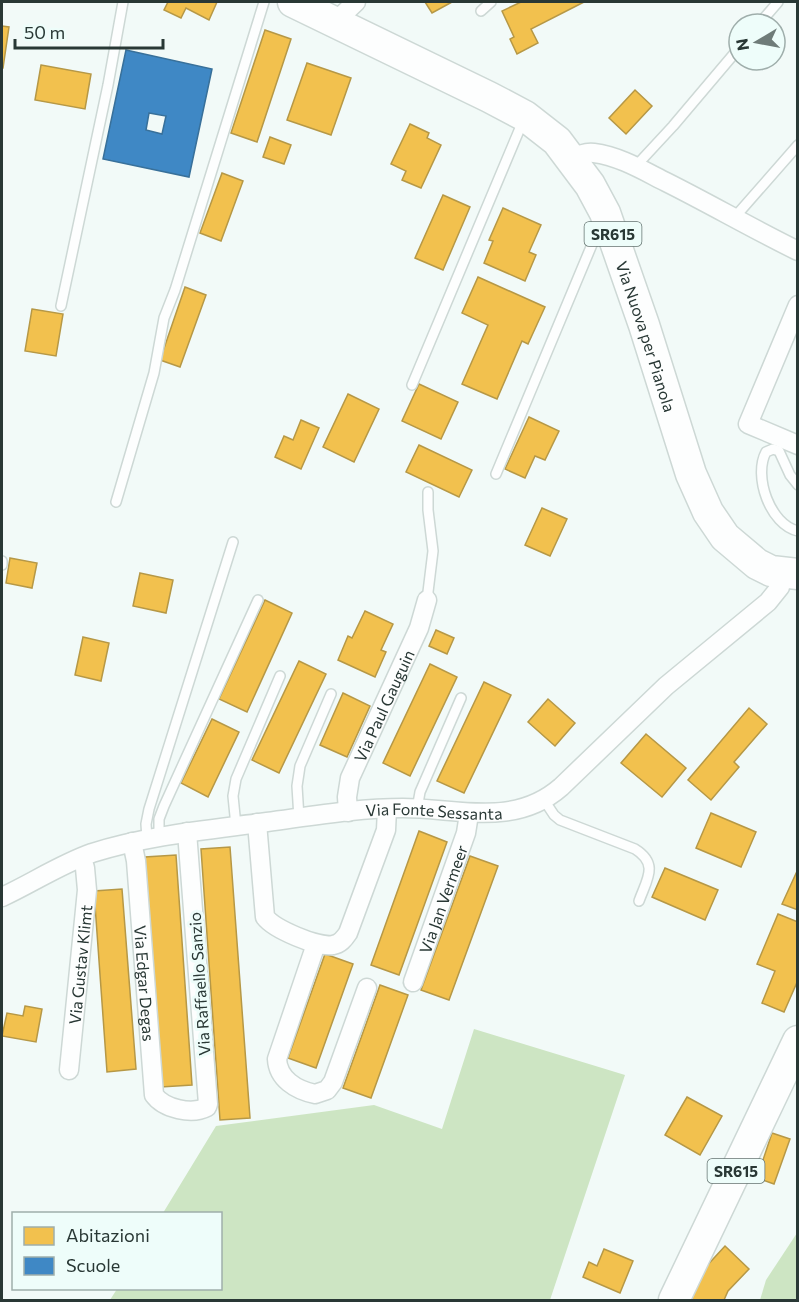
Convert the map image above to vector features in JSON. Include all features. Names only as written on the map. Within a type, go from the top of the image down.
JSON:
[{"type":"main road","name":"Via Nuova per Pianola","points":[[293,2],[346,12],[525,116],[557,141],[590,184],[605,213],[644,325],[691,474],[708,512],[726,537],[748,557],[764,568],[790,574]]},
{"type":"main road","name":"SR615","points":[[674,1300],[798,1041]]},
{"type":"street","points":[[572,159],[591,152],[634,167],[797,251]]},
{"type":"street","points":[[786,445],[748,424],[798,305]]},
{"type":"street","name":"Via Fonte Sessanta","points":[[2,897],[82,858],[146,839],[348,812],[417,809],[469,814],[499,813],[544,801],[666,686],[768,602],[790,574]]},
{"type":"street","name":"Via Paul Gauguin","points":[[348,812],[347,797],[350,778],[419,628],[427,600]]},
{"type":"street","points":[[257,823],[265,917],[272,924],[324,946],[337,944],[348,933],[386,830],[387,809]]},
{"type":"street","name":"Via Jan Vermeer","points":[[413,981],[466,833],[469,814]]},
{"type":"street","name":"Via Raffaello Sanzio","points":[[180,1109],[202,1110],[208,1104],[187,832]]},
{"type":"street","name":"Via Edgar Degas","points":[[146,839],[136,861],[154,1095],[161,1102],[180,1109]]},
{"type":"street","name":"Via Gustav Klimt","points":[[69,1070],[87,890],[82,858]]},
{"type":"street","points":[[316,944],[277,1059],[279,1072],[288,1082],[315,1094],[327,1090],[333,1082],[367,988]]},
{"type":"lane","points":[[61,306],[108,86],[123,2]]},
{"type":"lane","points":[[116,502],[154,373],[164,318],[175,290],[264,2]]},
{"type":"lane","points":[[481,11],[491,2]]},
{"type":"lane","points":[[634,167],[727,62]]},
{"type":"lane","points":[[412,385],[525,116]]},
{"type":"lane","points":[[734,218],[798,145]]},
{"type":"lane","points":[[496,474],[605,213]]},
{"type":"lane","points":[[786,445],[783,457],[790,475],[798,485]]},
{"type":"lane","points":[[786,445],[769,450],[763,459],[762,474],[766,495],[779,521],[798,531]]},
{"type":"lane","points":[[427,600],[433,551],[428,492]]},
{"type":"lane","points":[[146,839],[149,809],[233,542]]},
{"type":"lane","points":[[146,839],[159,819],[258,600]]},
{"type":"lane","points":[[236,826],[233,796],[236,779],[280,676]]},
{"type":"lane","points":[[299,818],[297,786],[300,766],[331,694]]},
{"type":"lane","points":[[417,809],[420,792],[461,698]]},
{"type":"lane","points":[[544,801],[560,820],[635,849],[643,855],[650,865],[650,872],[639,901]]},
{"type":"green space","points":[[474,1029],[625,1075],[550,1300],[110,1300],[116,1290],[222,1290],[222,1212],[164,1212],[216,1126],[374,1105],[442,1129]]},
{"type":"green space","points":[[797,1233],[797,1300],[760,1300],[766,1280]]},
{"type":"building: Abitazioni","points":[[168,2],[217,2],[209,20],[186,8],[181,18],[164,10]]},
{"type":"building: Abitazioni","points":[[425,2],[452,2],[432,13]]},
{"type":"building: Abitazioni","points":[[521,2],[584,2],[531,29],[538,43],[517,54],[510,39],[514,37],[502,11]]},
{"type":"building: Abitazioni","points":[[2,26],[9,27],[3,68],[2,68]]},
{"type":"building: Abitazioni","points":[[265,30],[291,39],[257,142],[231,133]]},
{"type":"building: Abitazioni","points":[[307,63],[351,78],[331,135],[287,120]]},
{"type":"building: Abitazioni","points":[[41,65],[91,74],[85,109],[35,100]]},
{"type":"building: Abitazioni","points":[[635,90],[652,106],[626,134],[609,118]]},
{"type":"building: Abitazioni","points":[[410,124],[429,133],[427,138],[441,145],[421,188],[402,180],[406,171],[391,164]]},
{"type":"building: Abitazioni","points":[[270,137],[291,145],[284,164],[263,157]]},
{"type":"building: Abitazioni","points":[[222,173],[243,181],[221,241],[200,233]]},
{"type":"building: Abitazioni","points":[[443,195],[470,207],[443,270],[415,258]]},
{"type":"building: Abitazioni","points":[[503,208],[541,225],[529,252],[536,255],[525,281],[484,263],[493,241],[489,240]]},
{"type":"building: Abitazioni","points":[[478,277],[545,307],[528,344],[522,341],[497,399],[462,384],[488,325],[462,313]]},
{"type":"building: Abitazioni","points":[[185,287],[206,295],[180,367],[160,360]]},
{"type":"building: Abitazioni","points":[[32,309],[63,314],[56,356],[25,351]]},
{"type":"building: Abitazioni","points":[[419,384],[458,402],[441,439],[402,421]]},
{"type":"building: Abitazioni","points":[[348,394],[379,409],[354,462],[323,447]]},
{"type":"building: Abitazioni","points":[[529,417],[559,431],[545,460],[535,456],[525,478],[505,469]]},
{"type":"building: Abitazioni","points":[[301,420],[319,428],[301,469],[275,457],[284,436],[293,440]]},
{"type":"building: Abitazioni","points":[[419,445],[472,470],[459,497],[406,472]]},
{"type":"building: Abitazioni","points":[[542,508],[567,519],[550,556],[525,545]]},
{"type":"building: Abitazioni","points":[[10,558],[37,563],[32,588],[6,583]]},
{"type":"building: Abitazioni","points":[[140,573],[173,580],[166,613],[133,606]]},
{"type":"building: Abitazioni","points":[[265,600],[292,613],[247,712],[219,699]]},
{"type":"building: Abitazioni","points":[[365,611],[393,624],[381,650],[386,652],[375,677],[338,660],[348,636],[352,638]]},
{"type":"building: Abitazioni","points":[[436,630],[454,638],[447,654],[429,646]]},
{"type":"building: Abitazioni","points":[[83,637],[109,643],[101,681],[75,675]]},
{"type":"building: Abitazioni","points":[[299,661],[326,674],[279,773],[252,760]]},
{"type":"building: Abitazioni","points":[[430,664],[457,677],[410,776],[383,763]]},
{"type":"building: Abitazioni","points":[[484,682],[511,695],[464,793],[437,781]]},
{"type":"building: Abitazioni","points":[[343,693],[370,706],[347,757],[320,745]]},
{"type":"building: Abitazioni","points":[[548,699],[575,723],[555,746],[528,722]]},
{"type":"building: Abitazioni","points":[[749,708],[767,724],[734,762],[739,767],[711,800],[688,780]]},
{"type":"building: Abitazioni","points":[[212,719],[239,732],[208,797],[181,783]]},
{"type":"building: Abitazioni","points":[[646,734],[686,768],[662,797],[621,763]]},
{"type":"building: Abitazioni","points":[[711,813],[756,832],[741,867],[696,848]]},
{"type":"building: Abitazioni","points":[[419,831],[447,842],[399,975],[371,965]]},
{"type":"building: Abitazioni","points":[[230,847],[250,1118],[220,1120],[201,849]]},
{"type":"building: Abitazioni","points":[[176,855],[192,1085],[161,1087],[145,857]]},
{"type":"building: Abitazioni","points":[[470,856],[498,866],[449,1000],[421,990]]},
{"type":"building: Abitazioni","points":[[665,868],[718,890],[705,920],[652,897]]},
{"type":"building: Abitazioni","points":[[798,869],[798,910],[782,904]]},
{"type":"building: Abitazioni","points":[[122,889],[136,1069],[107,1072],[94,891]]},
{"type":"building: Abitazioni","points":[[778,914],[798,922],[798,980],[784,1012],[762,1003],[775,971],[757,964]]},
{"type":"building: Abitazioni","points":[[325,954],[353,964],[316,1068],[288,1058]]},
{"type":"building: Abitazioni","points":[[380,985],[408,995],[371,1098],[343,1088]]},
{"type":"building: Abitazioni","points":[[25,1006],[42,1009],[36,1042],[2,1036],[7,1013],[23,1016]]},
{"type":"building: Abitazioni","points":[[687,1097],[722,1116],[700,1155],[665,1135]]},
{"type":"building: Abitazioni","points":[[772,1133],[790,1139],[774,1184],[757,1178]]},
{"type":"building: Abitazioni","points":[[725,1246],[749,1269],[728,1291],[724,1300],[689,1300],[703,1270]]},
{"type":"building: Abitazioni","points":[[604,1249],[633,1261],[620,1293],[583,1277],[589,1262],[597,1266]]},
{"type":"building: Scuole","points":[[126,50],[212,69],[189,177],[103,159]],"holes":[[[149,113],[166,116],[162,134],[146,130]]]}]
